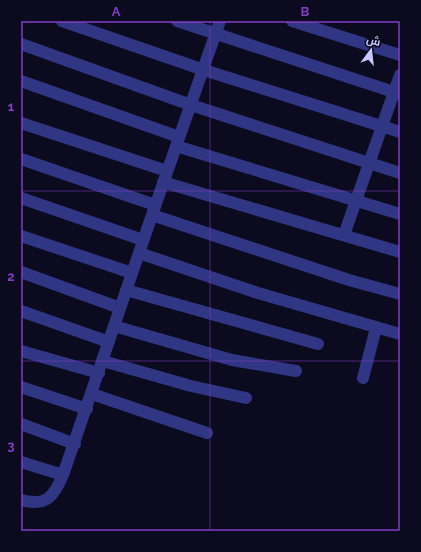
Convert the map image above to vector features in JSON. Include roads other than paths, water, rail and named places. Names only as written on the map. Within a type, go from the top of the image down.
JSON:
[{"type":"street","points":[[62,21],[204,70],[400,132]]},
{"type":"street","points":[[177,21],[397,93]]},
{"type":"street","points":[[21,500],[29,502],[48,499],[54,495],[63,475],[87,409],[153,210],[204,70],[220,21]]},
{"type":"street","points":[[292,21],[400,55]]},
{"type":"street","points":[[21,44],[191,105],[400,173]]},
{"type":"street","points":[[344,235],[382,126],[397,93],[400,74]]},
{"type":"street","points":[[21,81],[177,142],[400,214]]},
{"type":"street","points":[[21,123],[165,176],[400,252]]},
{"type":"street","points":[[21,159],[153,210],[350,280],[400,294]]},
{"type":"street","points":[[21,198],[143,240]]},
{"type":"street","points":[[21,236],[132,273]]},
{"type":"street","points":[[139,253],[258,293],[400,334]]},
{"type":"street","points":[[21,272],[120,308]]},
{"type":"street","points":[[126,290],[318,344]]},
{"type":"street","points":[[21,311],[109,342]]},
{"type":"street","points":[[114,326],[232,360],[296,371]]},
{"type":"street","points":[[363,378],[376,328]]},
{"type":"street","points":[[21,351],[99,373]]},
{"type":"street","points":[[103,361],[191,386],[246,398]]},
{"type":"street","points":[[21,387],[87,409]]},
{"type":"street","points":[[92,394],[207,433]]},
{"type":"street","points":[[21,424],[75,444]]},
{"type":"street","points":[[21,462],[63,475]]}]
